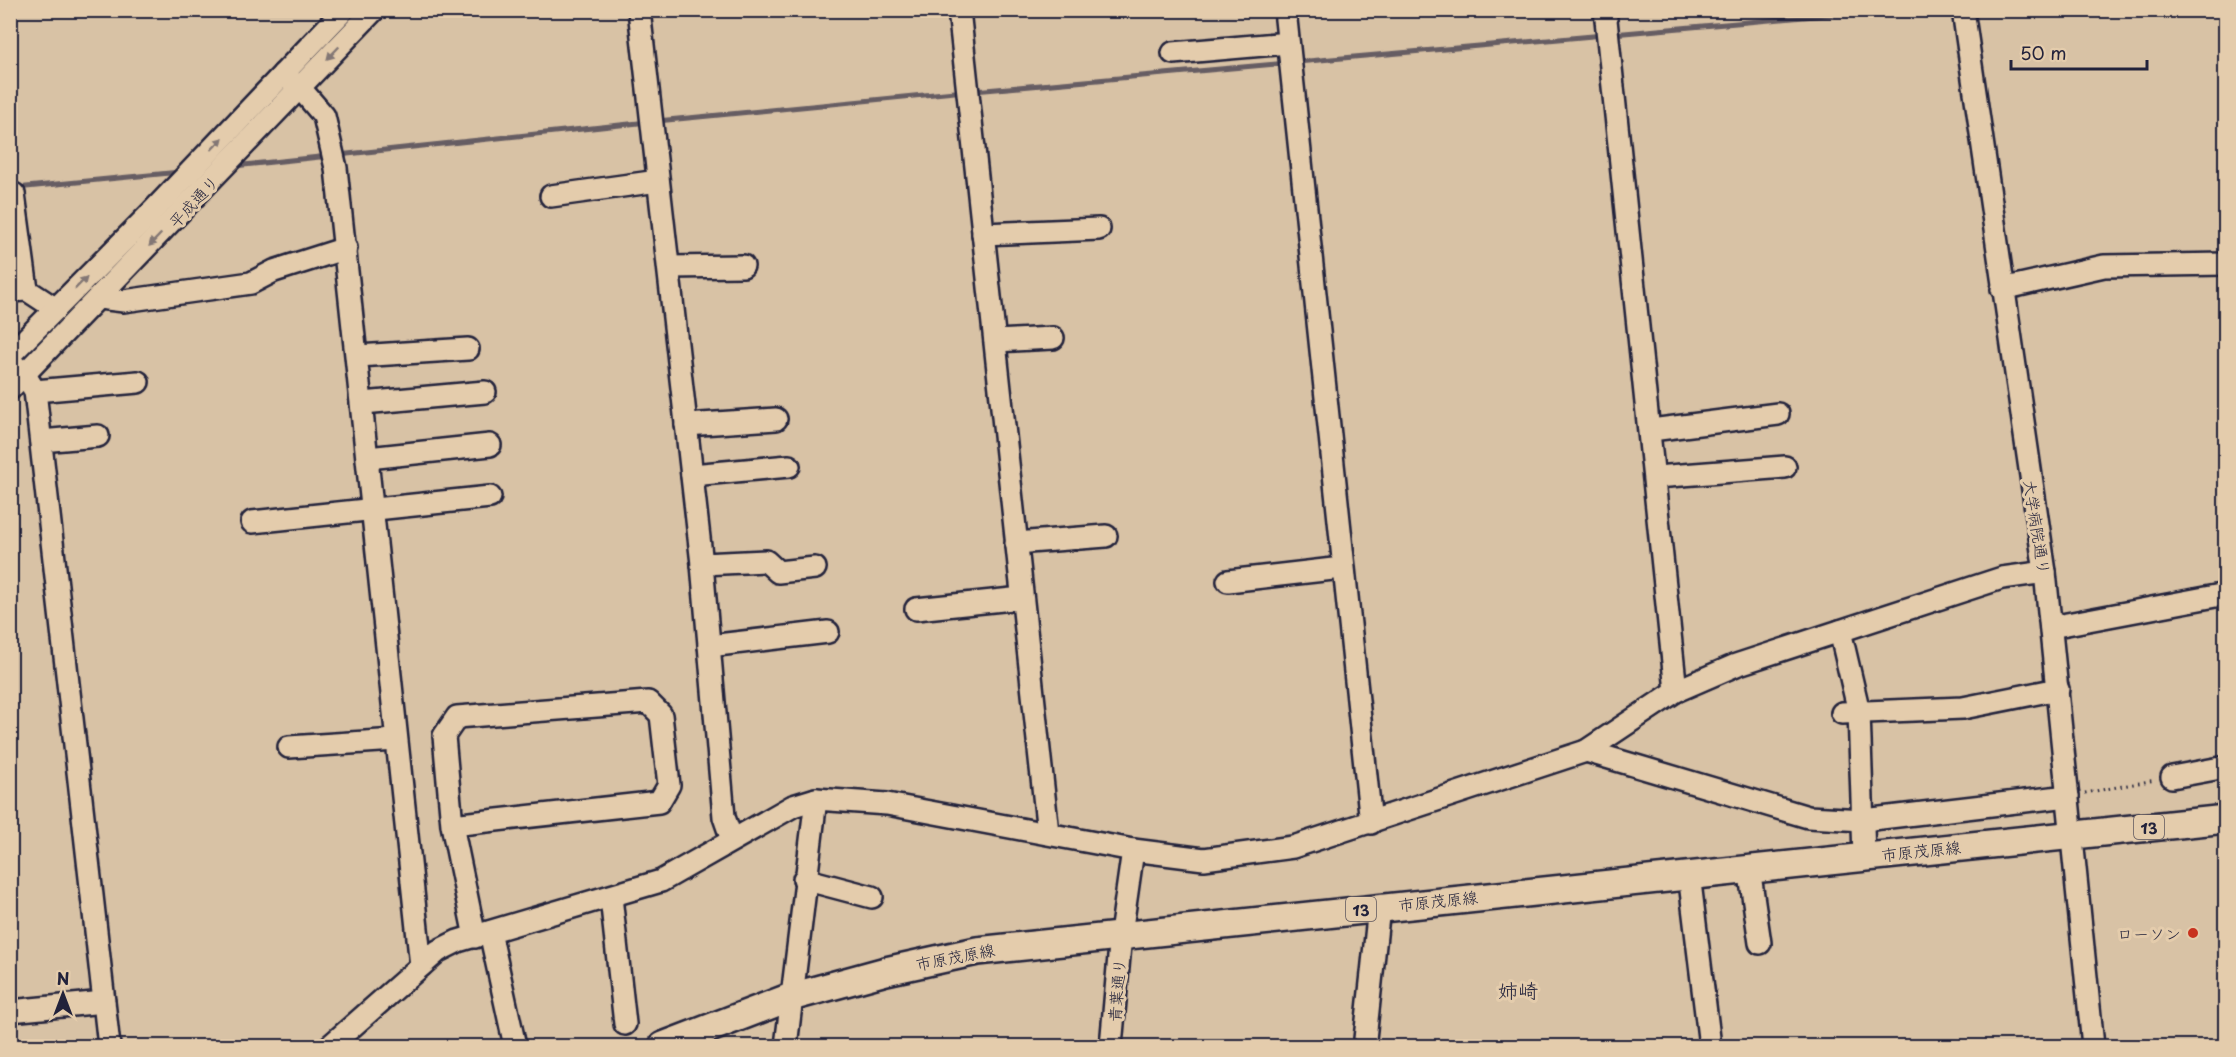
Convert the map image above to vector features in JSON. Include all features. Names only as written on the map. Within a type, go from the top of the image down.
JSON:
[{"type":"main road","name":"市原茂原線","points":[[666,1046],[791,997],[886,971],[977,951],[2226,819]]},
{"type":"street","name":"平成通り","points":[[10,355],[344,10]]},
{"type":"street","name":"平成通り","points":[[20,379],[374,10]]},
{"type":"street","points":[[639,10],[702,564],[724,817],[732,840]]},
{"type":"street","points":[[959,10],[1048,833]]},
{"type":"street","points":[[1285,10],[1342,568],[1371,823]]},
{"type":"street","points":[[1605,10],[1656,477],[1676,691]]},
{"type":"street","name":"大学病院通り","points":[[1963,10],[2045,572],[2093,1047]]},
{"type":"street","points":[[1173,53],[1288,43]]},
{"type":"street","points":[[283,74],[300,88],[324,116],[336,168],[358,356],[372,511],[421,966]]},
{"type":"street","points":[[551,196],[658,181]]},
{"type":"street","points":[[15,194],[19,291],[56,309]]},
{"type":"street","points":[[983,234],[1099,229]]},
{"type":"street","points":[[99,298],[124,301],[251,283],[274,271],[346,248]]},
{"type":"street","points":[[2002,289],[2104,266],[2226,264]]},
{"type":"street","points":[[669,267],[743,266]]},
{"type":"street","points":[[994,341],[1053,338]]},
{"type":"street","points":[[358,356],[468,349]]},
{"type":"street","points":[[109,1047],[41,441],[20,379],[138,382]]},
{"type":"street","points":[[363,404],[485,392]]},
{"type":"street","points":[[1651,430],[1778,414]]},
{"type":"street","points":[[686,425],[776,419]]},
{"type":"street","points":[[41,441],[98,436]]},
{"type":"street","points":[[368,458],[489,445]]},
{"type":"street","points":[[692,475],[789,466]]},
{"type":"street","points":[[1656,477],[1785,467]]},
{"type":"street","points":[[252,522],[372,511],[490,496]]},
{"type":"street","points":[[1016,543],[1106,536]]},
{"type":"street","points":[[702,564],[766,561],[778,572],[815,568]]},
{"type":"street","points":[[1228,581],[1342,568]]},
{"type":"street","points":[[330,1047],[438,951],[483,934],[661,881],[793,806],[816,799],[887,804],[1133,850],[1204,859],[1293,847],[1586,751],[1676,691],[1736,665],[2002,578],[2045,572]]},
{"type":"street","points":[[2051,627],[2226,594]]},
{"type":"street","points":[[916,609],[1022,598]]},
{"type":"street","points":[[1840,631],[1864,820],[1864,856]]},
{"type":"street","points":[[709,646],[828,632]]},
{"type":"street","points":[[1851,712],[1963,708],[2058,689]]},
{"type":"street","points":[[452,825],[659,802],[669,785],[661,715],[648,702],[456,717],[444,736],[452,825],[515,1047]]},
{"type":"street","points":[[289,747],[396,740]]},
{"type":"street","points":[[1586,751],[1808,817],[1864,820],[2068,796]]},
{"type":"street","points":[[2172,777],[2226,766]]},
{"type":"street","points":[[786,1047],[804,879],[816,799]]},
{"type":"street","name":"青葉通り","points":[[1112,1047],[1121,934],[1133,850]]},
{"type":"street","points":[[1749,868],[1760,943]]},
{"type":"street","points":[[1689,874],[1710,1047]]},
{"type":"street","points":[[804,879],[872,897]]},
{"type":"street","points":[[611,897],[625,1024]]},
{"type":"street","points":[[1365,1039],[1379,907]]},
{"type":"street","points":[[10,1011],[104,1002]]},
{"type":"path","points":[[2068,796],[2172,777]]},
{"type":"waterway","points":[[1613,34],[1848,13]]},
{"type":"waterway","points":[[1297,62],[1604,35]]},
{"type":"waterway","points":[[974,91],[1287,63]]},
{"type":"waterway","points":[[657,121],[965,91]]},
{"type":"waterway","points":[[338,155],[648,122]]},
{"type":"waterway","points":[[234,166],[329,156]]},
{"type":"waterway","points":[[16,188],[180,172]]},
{"type":"place","name":"ローソン","points":[[2193,933]]},
{"type":"district","name":"姉崎","points":[[1518,990]]}]
